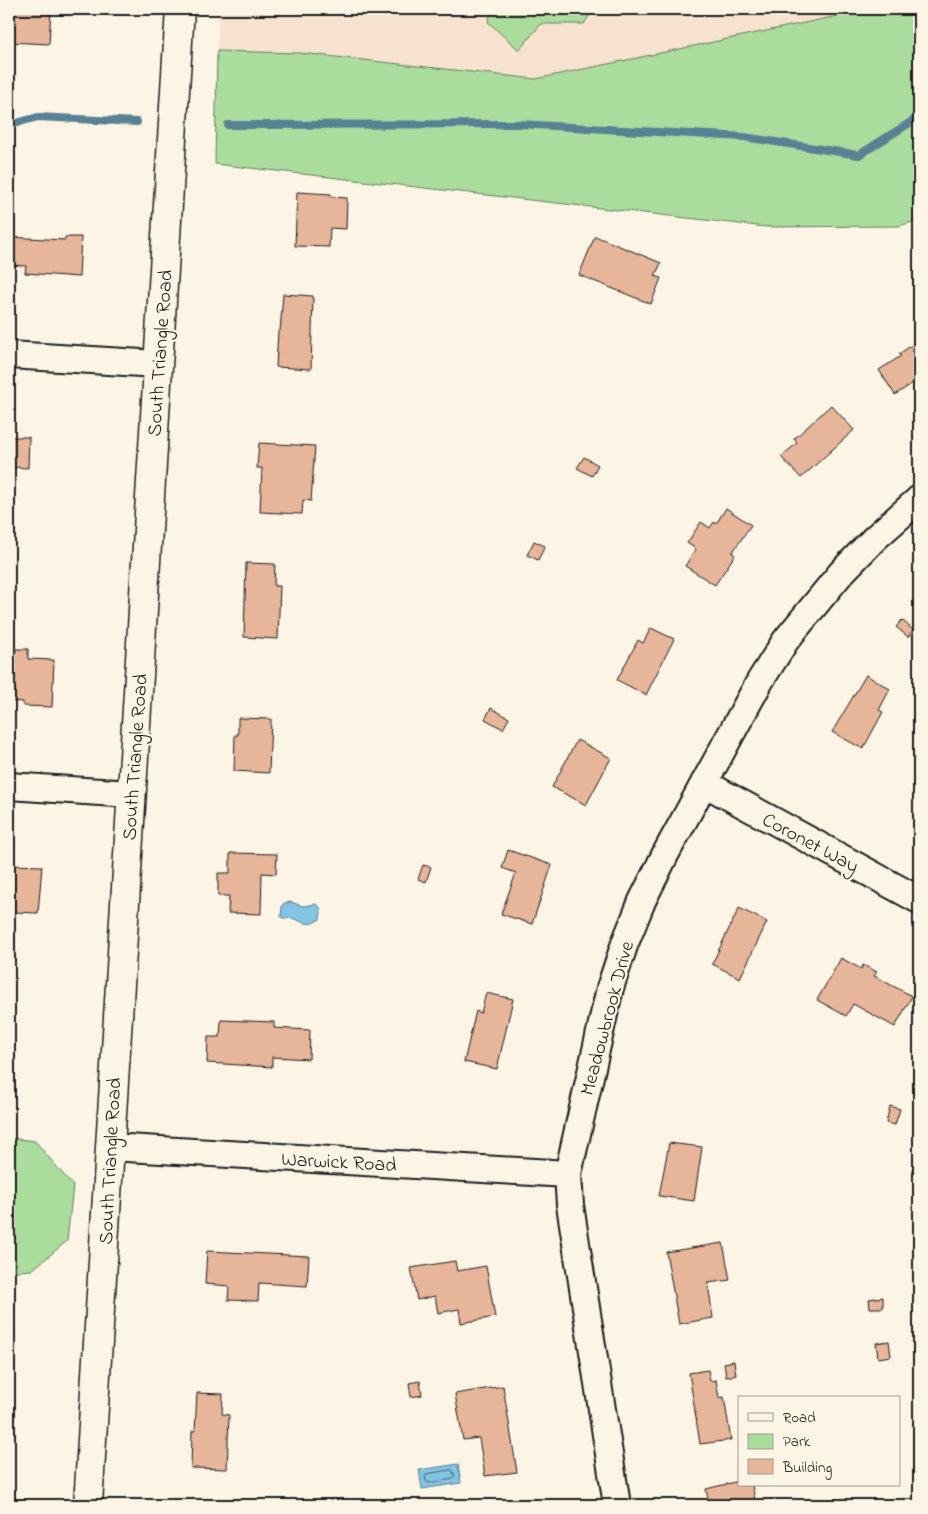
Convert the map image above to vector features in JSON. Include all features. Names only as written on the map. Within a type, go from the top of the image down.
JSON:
[{"type":"street","name":"South Triangle Road","points":[[88,1505],[180,9]]},
{"type":"street","points":[[9,355],[158,364]]},
{"type":"street","name":"Meadowbrook Drive","points":[[616,1505],[570,1206],[568,1174],[610,988],[624,943],[646,893],[760,681],[786,640],[841,573],[875,538],[919,499]]},
{"type":"street","name":"Coronet Way","points":[[704,783],[919,900]]},
{"type":"street","points":[[9,786],[131,794]]},
{"type":"street","name":"Warwick Road","points":[[110,1147],[568,1174]]},
{"type":"shaded area","points":[[219,9],[871,9],[536,79],[300,53],[217,51]]},
{"type":"green space","points":[[492,9],[593,9],[584,24],[541,24],[519,50],[488,22]]},
{"type":"green space","points":[[871,9],[919,9],[919,220],[899,226],[766,227],[215,164],[217,51],[300,53],[536,79]]},
{"type":"green space","points":[[9,1138],[35,1141],[73,1186],[67,1241],[32,1270],[9,1272]]},
{"type":"water","points":[[291,902],[303,906],[316,904],[320,907],[320,919],[308,924],[295,919],[281,917],[284,903]]},
{"type":"water","points":[[458,1464],[461,1483],[422,1489],[419,1470]]},
{"type":"building","points":[[11,9],[51,9],[49,44],[9,42]]},
{"type":"building","points":[[297,192],[331,194],[331,197],[347,198],[346,229],[330,228],[329,247],[295,246]]},
{"type":"building","points":[[595,236],[661,263],[655,276],[661,278],[651,304],[579,275]]},
{"type":"building","points":[[9,237],[65,240],[65,237],[81,237],[79,277],[25,273],[26,266],[9,265]]},
{"type":"building","points":[[283,294],[313,296],[311,369],[276,367]]},
{"type":"building","points":[[919,340],[919,379],[895,395],[879,370],[901,356],[899,354]]},
{"type":"building","points":[[831,405],[854,430],[801,478],[781,457],[797,443],[794,439]]},
{"type":"building","points":[[9,437],[29,437],[28,468],[9,467]]},
{"type":"building","points":[[259,443],[315,446],[311,501],[303,500],[302,514],[260,512],[262,468],[257,468]]},
{"type":"building","points":[[584,457],[598,465],[592,476],[577,468]]},
{"type":"building","points":[[726,508],[751,525],[732,553],[735,555],[715,585],[685,566],[696,549],[687,543],[701,522],[710,528],[714,522],[716,524]]},
{"type":"building","points":[[534,541],[545,546],[538,560],[527,555]]},
{"type":"building","points":[[246,563],[275,564],[274,586],[280,586],[278,639],[244,637]]},
{"type":"building","points":[[902,620],[913,630],[908,637],[896,627]]},
{"type":"building","points":[[651,628],[674,639],[646,695],[617,680],[638,640],[643,643]]},
{"type":"building","points":[[16,649],[28,649],[28,659],[54,660],[52,707],[23,706],[23,702],[9,701],[9,653],[15,654]]},
{"type":"building","points":[[866,675],[890,689],[879,710],[883,712],[863,749],[832,732]]},
{"type":"building","points":[[491,708],[509,718],[503,729],[485,719]]},
{"type":"building","points":[[238,718],[271,719],[269,773],[234,771],[235,735],[238,735]]},
{"type":"building","points":[[577,740],[611,758],[586,805],[552,787]]},
{"type":"building","points":[[508,850],[552,865],[532,924],[501,914],[516,873],[502,868]]},
{"type":"building","points":[[230,853],[277,854],[276,874],[262,873],[261,914],[228,913],[229,896],[218,896],[218,873],[230,873]]},
{"type":"building","points":[[11,865],[42,866],[38,913],[13,912],[12,922],[9,922],[9,867]]},
{"type":"building","points":[[423,865],[431,867],[426,882],[418,879]]},
{"type":"building","points":[[739,908],[767,922],[740,978],[712,964]]},
{"type":"building","points":[[841,958],[861,969],[863,965],[877,972],[874,976],[912,996],[895,1027],[853,1004],[846,1016],[817,1000]]},
{"type":"building","points":[[486,993],[513,999],[497,1069],[464,1062],[476,1011],[481,1013]]},
{"type":"building","points":[[221,1020],[274,1022],[274,1028],[310,1030],[309,1059],[272,1057],[272,1067],[207,1063],[208,1037],[220,1037]]},
{"type":"building","points":[[890,1106],[900,1109],[895,1125],[886,1123]]},
{"type":"building","points":[[669,1143],[702,1147],[694,1201],[659,1196]]},
{"type":"building","points":[[723,1243],[730,1280],[708,1283],[713,1318],[679,1324],[666,1252]]},
{"type":"building","points":[[207,1251],[309,1256],[307,1286],[259,1283],[258,1301],[228,1300],[229,1286],[205,1284]]},
{"type":"building","points":[[455,1261],[457,1271],[486,1266],[495,1317],[461,1323],[459,1309],[438,1313],[435,1296],[417,1300],[411,1268]]},
{"type":"building","points":[[883,1297],[883,1308],[870,1308],[869,1299]]},
{"type":"building","points":[[889,1341],[891,1356],[878,1358],[876,1343]]},
{"type":"building","points":[[734,1361],[736,1375],[726,1377],[724,1363]]},
{"type":"building","points":[[708,1370],[710,1381],[716,1380],[719,1398],[724,1397],[731,1440],[700,1444],[689,1373]]},
{"type":"building","points":[[420,1381],[422,1395],[411,1397],[409,1383]]},
{"type":"building","points":[[503,1386],[517,1472],[485,1476],[479,1438],[463,1440],[455,1394]]},
{"type":"building","points":[[197,1393],[223,1394],[222,1414],[229,1415],[227,1469],[191,1468],[192,1431],[195,1431]]},
{"type":"building","points":[[738,1481],[738,1486],[752,1486],[756,1505],[709,1505],[706,1489]]},
{"type":"waterway","points":[[9,125],[38,117],[137,122]]},
{"type":"waterway","points":[[228,125],[519,124],[744,137],[859,155],[919,117]]}]
